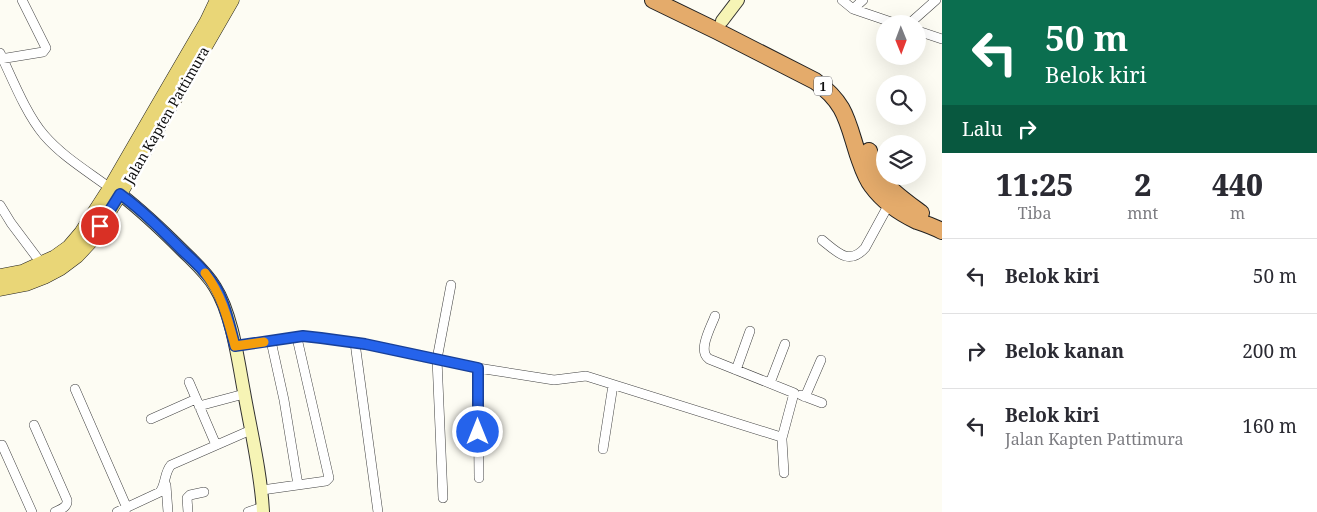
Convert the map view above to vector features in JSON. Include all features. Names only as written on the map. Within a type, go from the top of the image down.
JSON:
[{"type":"highway","name":"1","points":[[653,0],[735,40],[824,87],[832,94],[844,112],[864,170],[873,187],[889,204],[916,220],[939,230]]},
{"type":"highway","name":"1","points":[[678,0],[821,72],[840,87],[854,107],[877,173],[897,194],[939,230]]},
{"type":"main road","name":"Jalan Kapten Pattimura","points":[[159,116],[217,0]]},
{"type":"main road","name":"Jalan Kapten Pattimura","points":[[0,289],[26,284],[44,277],[78,256],[90,241],[115,191],[159,116],[232,0]]},
{"type":"main road","name":"Jalan Kapten Pattimura","points":[[0,276],[22,272],[55,257],[69,247],[115,191]]},
{"type":"street","points":[[22,0],[46,48],[43,52],[1,57],[32,118],[43,134],[58,149],[135,206],[163,231],[204,272],[216,289],[235,346],[262,490],[263,510],[248,512]]},
{"type":"street","points":[[722,21],[738,0]]},
{"type":"street","points":[[842,0],[853,9],[876,17]]},
{"type":"street","points":[[853,9],[863,0]]},
{"type":"street","points":[[919,15],[936,0]]},
{"type":"street","points":[[926,34],[942,39]]},
{"type":"street","points":[[822,240],[844,256],[850,257],[860,254],[889,204]]},
{"type":"street","points":[[0,205],[41,263]]},
{"type":"street","points":[[443,498],[437,359],[451,285]]},
{"type":"street","points":[[715,316],[704,346],[704,354],[709,359],[822,403]]},
{"type":"street","points":[[736,370],[750,331]]},
{"type":"street","points":[[235,346],[303,336],[355,343],[478,368],[554,380],[586,376],[782,438]]},
{"type":"street","points":[[262,490],[326,481],[329,477],[297,338]]},
{"type":"street","points":[[271,341],[284,400],[298,485]]},
{"type":"street","points":[[355,343],[378,512]]},
{"type":"street","points":[[770,383],[785,344]]},
{"type":"street","points":[[805,397],[821,360]]},
{"type":"street","points":[[478,368],[478,478]]},
{"type":"street","points":[[189,382],[216,445]]},
{"type":"street","points":[[603,449],[613,385]]},
{"type":"street","points":[[75,390],[127,508]]},
{"type":"street","points":[[784,473],[782,438],[794,393]]},
{"type":"street","points":[[151,419],[198,403],[244,394]]},
{"type":"street","points":[[34,426],[67,500],[65,506],[55,512]]},
{"type":"street","points":[[117,512],[160,492],[167,470],[171,465],[251,430]]},
{"type":"street","points":[[2,445],[32,512]]},
{"type":"street","points":[[165,478],[168,512]]},
{"type":"street","points":[[188,512],[187,500],[189,496],[204,492]]},
{"type":"slow traffic","points":[[205,273],[221,299],[235,346],[264,342]]},
{"type":"route","points":[[100,226],[120,194],[135,206],[163,231],[210,280],[221,299],[235,346],[303,336],[365,344],[478,368],[478,432]]}]
